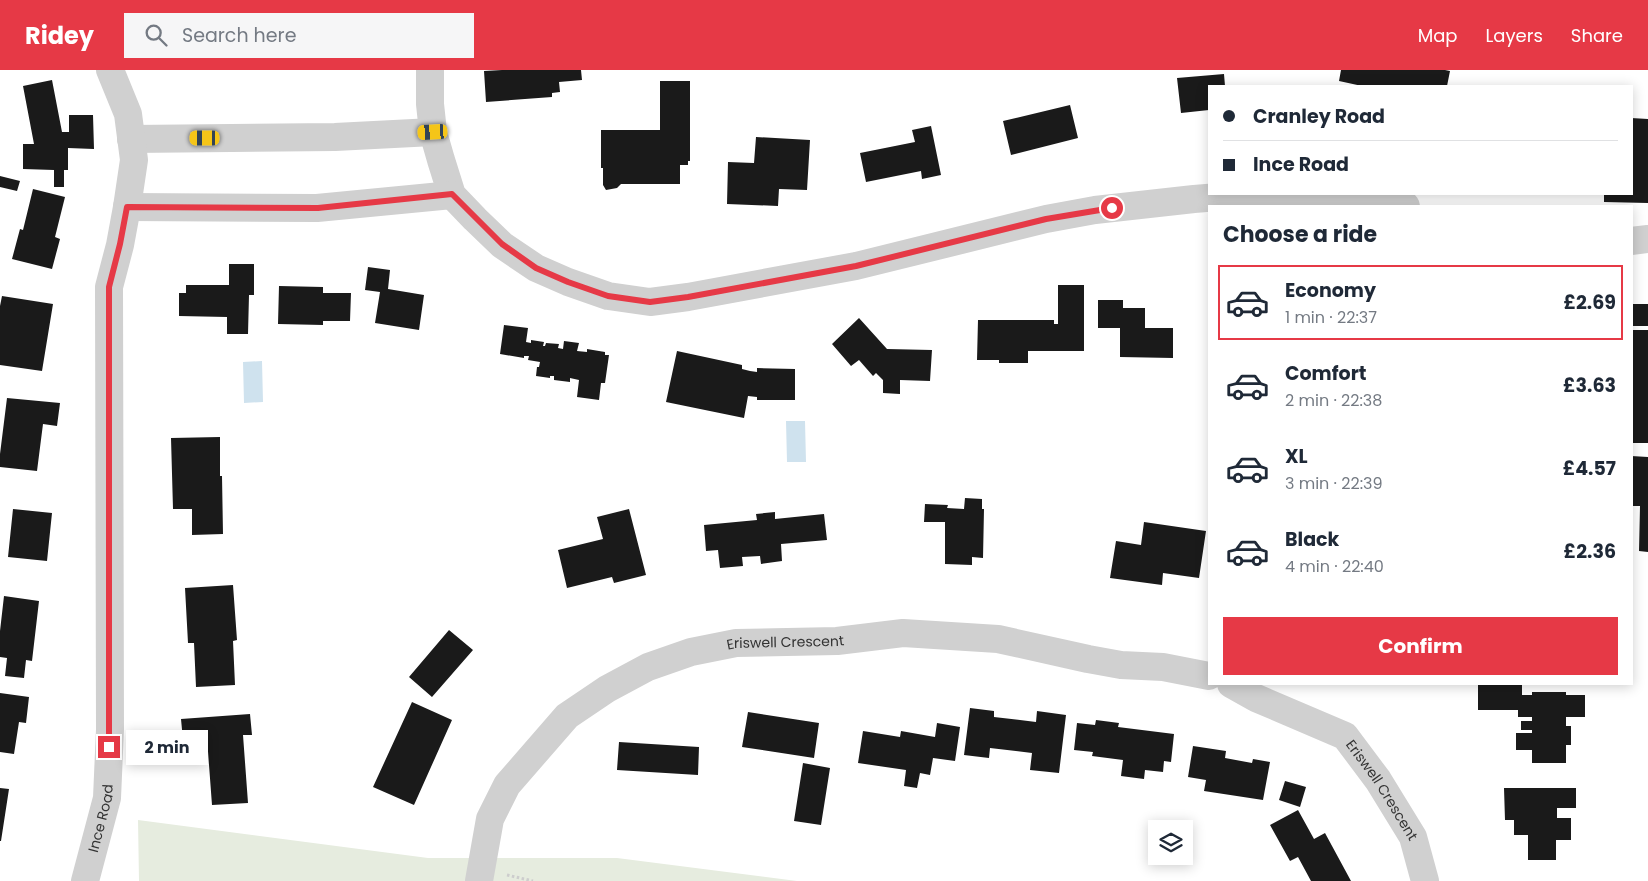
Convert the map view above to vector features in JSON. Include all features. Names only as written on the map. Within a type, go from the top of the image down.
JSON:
[{"type":"street","name":"Ince Road","points":[[84,881],[107,798],[110,729],[109,287],[120,244],[134,160],[128,114],[110,70]]},
{"type":"street","points":[[430,70],[430,104],[433,132],[452,194],[502,244],[536,268],[608,296],[650,302],[688,297],[856,266],[1046,219],[1096,210],[1194,199],[1262,195],[1336,197],[1398,205]]},
{"type":"street","points":[[131,139],[336,137],[433,132]]},
{"type":"street","points":[[127,207],[318,208],[452,194]]},
{"type":"street","points":[[1633,241],[1648,239]]},
{"type":"street","name":"Eriswell Crescent","points":[[479,881],[490,819],[507,785],[567,716],[607,689],[648,667],[691,652],[736,643],[837,641],[903,633],[998,639],[1088,660],[1120,665],[1163,667],[1208,676]]},
{"type":"street","name":"Eriswell Crescent","points":[[1233,685],[1256,698],[1344,736],[1378,780],[1413,837],[1425,881]]},
{"type":"shaded area","points":[[138,820],[428,858],[617,858],[797,881],[139,881]]},
{"type":"water","points":[[262,361],[263,402],[244,403],[243,362]]},
{"type":"water","points":[[786,421],[805,421],[806,462],[787,462]]},
{"type":"building","points":[[581,70],[582,80],[559,82],[560,92],[552,93],[552,97],[486,102],[484,71]]},
{"type":"building","points":[[1341,70],[1450,71],[1447,85],[1357,85],[1339,81]]},
{"type":"building","points":[[1224,74],[1225,85],[1208,85],[1208,110],[1181,113],[1177,78]]},
{"type":"building","points":[[52,80],[62,132],[69,132],[69,115],[93,115],[94,149],[68,148],[68,170],[64,170],[64,187],[54,187],[54,170],[23,169],[23,144],[34,144],[23,86]]},
{"type":"building","points":[[660,81],[690,81],[690,161],[688,161],[688,165],[680,165],[680,184],[621,184],[617,188],[606,190],[603,185],[603,168],[601,168],[601,130],[660,130]]},
{"type":"building","points":[[1070,105],[1078,138],[1011,155],[1003,121]]},
{"type":"building","points":[[1633,118],[1648,119],[1648,203],[1604,202],[1604,195],[1633,195]]},
{"type":"building","points":[[931,126],[941,175],[922,179],[921,171],[866,182],[860,153],[915,142],[912,130]]},
{"type":"building","points":[[756,137],[810,140],[807,190],[779,189],[778,206],[727,204],[728,162],[754,163]]},
{"type":"building","points":[[0,176],[20,181],[17,191],[0,187]]},
{"type":"building","points":[[33,189],[65,197],[55,237],[60,239],[52,269],[12,259],[20,229],[23,230]]},
{"type":"building","points":[[229,264],[254,264],[254,295],[249,295],[248,334],[227,334],[227,317],[179,316],[179,293],[186,293],[186,285],[229,285]]},
{"type":"building","points":[[368,267],[390,270],[388,289],[424,295],[419,330],[375,323],[380,292],[365,290]]},
{"type":"building","points":[[1058,285],[1084,285],[1084,351],[1028,351],[1028,363],[999,363],[999,360],[977,360],[978,320],[1054,320],[1054,324],[1058,324]]},
{"type":"building","points":[[279,286],[323,287],[323,293],[351,293],[350,321],[323,321],[323,325],[278,324]]},
{"type":"building","points":[[2,296],[53,304],[42,371],[0,365],[0,306]]},
{"type":"building","points":[[1098,300],[1123,300],[1123,308],[1145,308],[1145,328],[1173,328],[1173,358],[1120,357],[1120,328],[1098,328]]},
{"type":"building","points":[[1633,304],[1648,304],[1648,326],[1633,326]]},
{"type":"building","points":[[859,318],[887,349],[932,350],[930,381],[900,380],[900,394],[883,393],[883,380],[876,373],[873,376],[859,360],[851,366],[832,344]]},
{"type":"building","points":[[504,325],[528,328],[526,342],[531,343],[531,340],[544,342],[543,346],[546,343],[559,344],[558,348],[563,349],[564,341],[579,343],[577,351],[587,352],[587,349],[605,352],[605,355],[609,355],[605,383],[601,383],[599,400],[577,397],[579,380],[570,378],[570,382],[554,380],[554,376],[550,376],[550,378],[536,376],[537,367],[539,367],[540,362],[528,360],[529,356],[524,356],[524,358],[500,354]]},
{"type":"building","points":[[1633,330],[1648,330],[1648,443],[1633,443]]},
{"type":"building","points":[[677,351],[742,365],[742,369],[750,371],[757,372],[757,368],[795,369],[795,400],[757,400],[757,397],[748,396],[744,418],[666,402]]},
{"type":"building","points":[[7,398],[60,403],[57,426],[43,424],[37,471],[0,467]]},
{"type":"building","points":[[220,437],[223,534],[192,535],[192,509],[173,509],[171,438]]},
{"type":"building","points":[[1633,456],[1648,457],[1648,552],[1639,551],[1640,506],[1633,506]]},
{"type":"building","points":[[965,498],[982,499],[982,509],[984,509],[983,558],[972,557],[972,565],[945,564],[945,522],[924,522],[925,504],[948,505],[947,508],[964,509]]},
{"type":"building","points":[[13,509],[52,513],[47,561],[8,557]]},
{"type":"building","points":[[629,509],[646,575],[614,583],[612,577],[567,588],[558,550],[603,539],[597,517]]},
{"type":"building","points":[[775,512],[775,519],[824,514],[827,540],[781,544],[782,561],[761,564],[760,556],[742,557],[743,566],[720,568],[718,550],[706,551],[704,525],[757,520],[756,514]]},
{"type":"building","points":[[1144,522],[1206,531],[1199,578],[1163,573],[1162,585],[1110,578],[1116,541],[1141,545]]},
{"type":"building","points":[[233,585],[237,640],[233,641],[235,685],[196,687],[194,643],[188,643],[185,588]]},
{"type":"building","points":[[4,596],[39,601],[32,661],[26,660],[24,678],[5,676],[7,658],[0,657],[0,631]]},
{"type":"building","points":[[449,630],[473,650],[432,697],[409,677]]},
{"type":"building","points":[[1478,685],[1522,685],[1522,695],[1532,695],[1532,692],[1566,692],[1566,695],[1585,695],[1585,717],[1566,717],[1566,726],[1571,726],[1571,745],[1566,745],[1566,763],[1532,763],[1532,750],[1516,750],[1516,733],[1532,733],[1532,730],[1521,730],[1521,721],[1532,721],[1532,717],[1518,717],[1518,710],[1478,710]]},
{"type":"building","points":[[0,693],[29,697],[26,723],[19,722],[14,754],[0,752]]},
{"type":"building","points":[[412,702],[452,720],[414,805],[373,787]]},
{"type":"building","points":[[970,708],[994,711],[994,717],[1036,722],[1037,711],[1066,715],[1059,773],[1030,770],[1032,753],[990,748],[989,758],[964,755]]},
{"type":"building","points":[[748,712],[819,723],[814,758],[742,747]]},
{"type":"building","points":[[250,714],[252,735],[243,735],[248,803],[212,805],[207,738],[183,740],[181,719]]},
{"type":"building","points":[[1096,720],[1119,723],[1118,727],[1174,734],[1171,762],[1164,761],[1163,772],[1145,770],[1144,779],[1121,776],[1123,760],[1092,756],[1093,752],[1074,750],[1077,723],[1095,725]]},
{"type":"building","points":[[937,723],[960,727],[955,761],[933,758],[930,775],[920,773],[917,788],[904,786],[906,770],[858,763],[863,731],[900,737],[901,731],[935,737]]},
{"type":"building","points":[[619,742],[699,747],[698,775],[617,770]]},
{"type":"building","points":[[1193,746],[1226,751],[1225,758],[1252,763],[1253,759],[1270,762],[1263,800],[1204,791],[1206,780],[1188,777]]},
{"type":"building","points":[[803,763],[830,768],[821,825],[794,821]]},
{"type":"building","points":[[1285,781],[1306,787],[1300,807],[1279,800]]},
{"type":"building","points":[[0,788],[9,789],[1,841],[0,841]]},
{"type":"building","points":[[1504,788],[1576,788],[1576,808],[1557,808],[1557,818],[1571,818],[1571,840],[1556,840],[1556,860],[1528,860],[1528,835],[1514,835],[1514,820],[1505,820]]},
{"type":"building","points":[[1298,810],[1314,839],[1325,833],[1351,881],[1311,881],[1298,857],[1290,861],[1270,825]]},
{"type":"route","points":[[109,747],[109,287],[127,207],[318,208],[452,194],[502,244],[536,268],[608,296],[650,302],[688,297],[856,266],[1046,219],[1112,208]]}]
